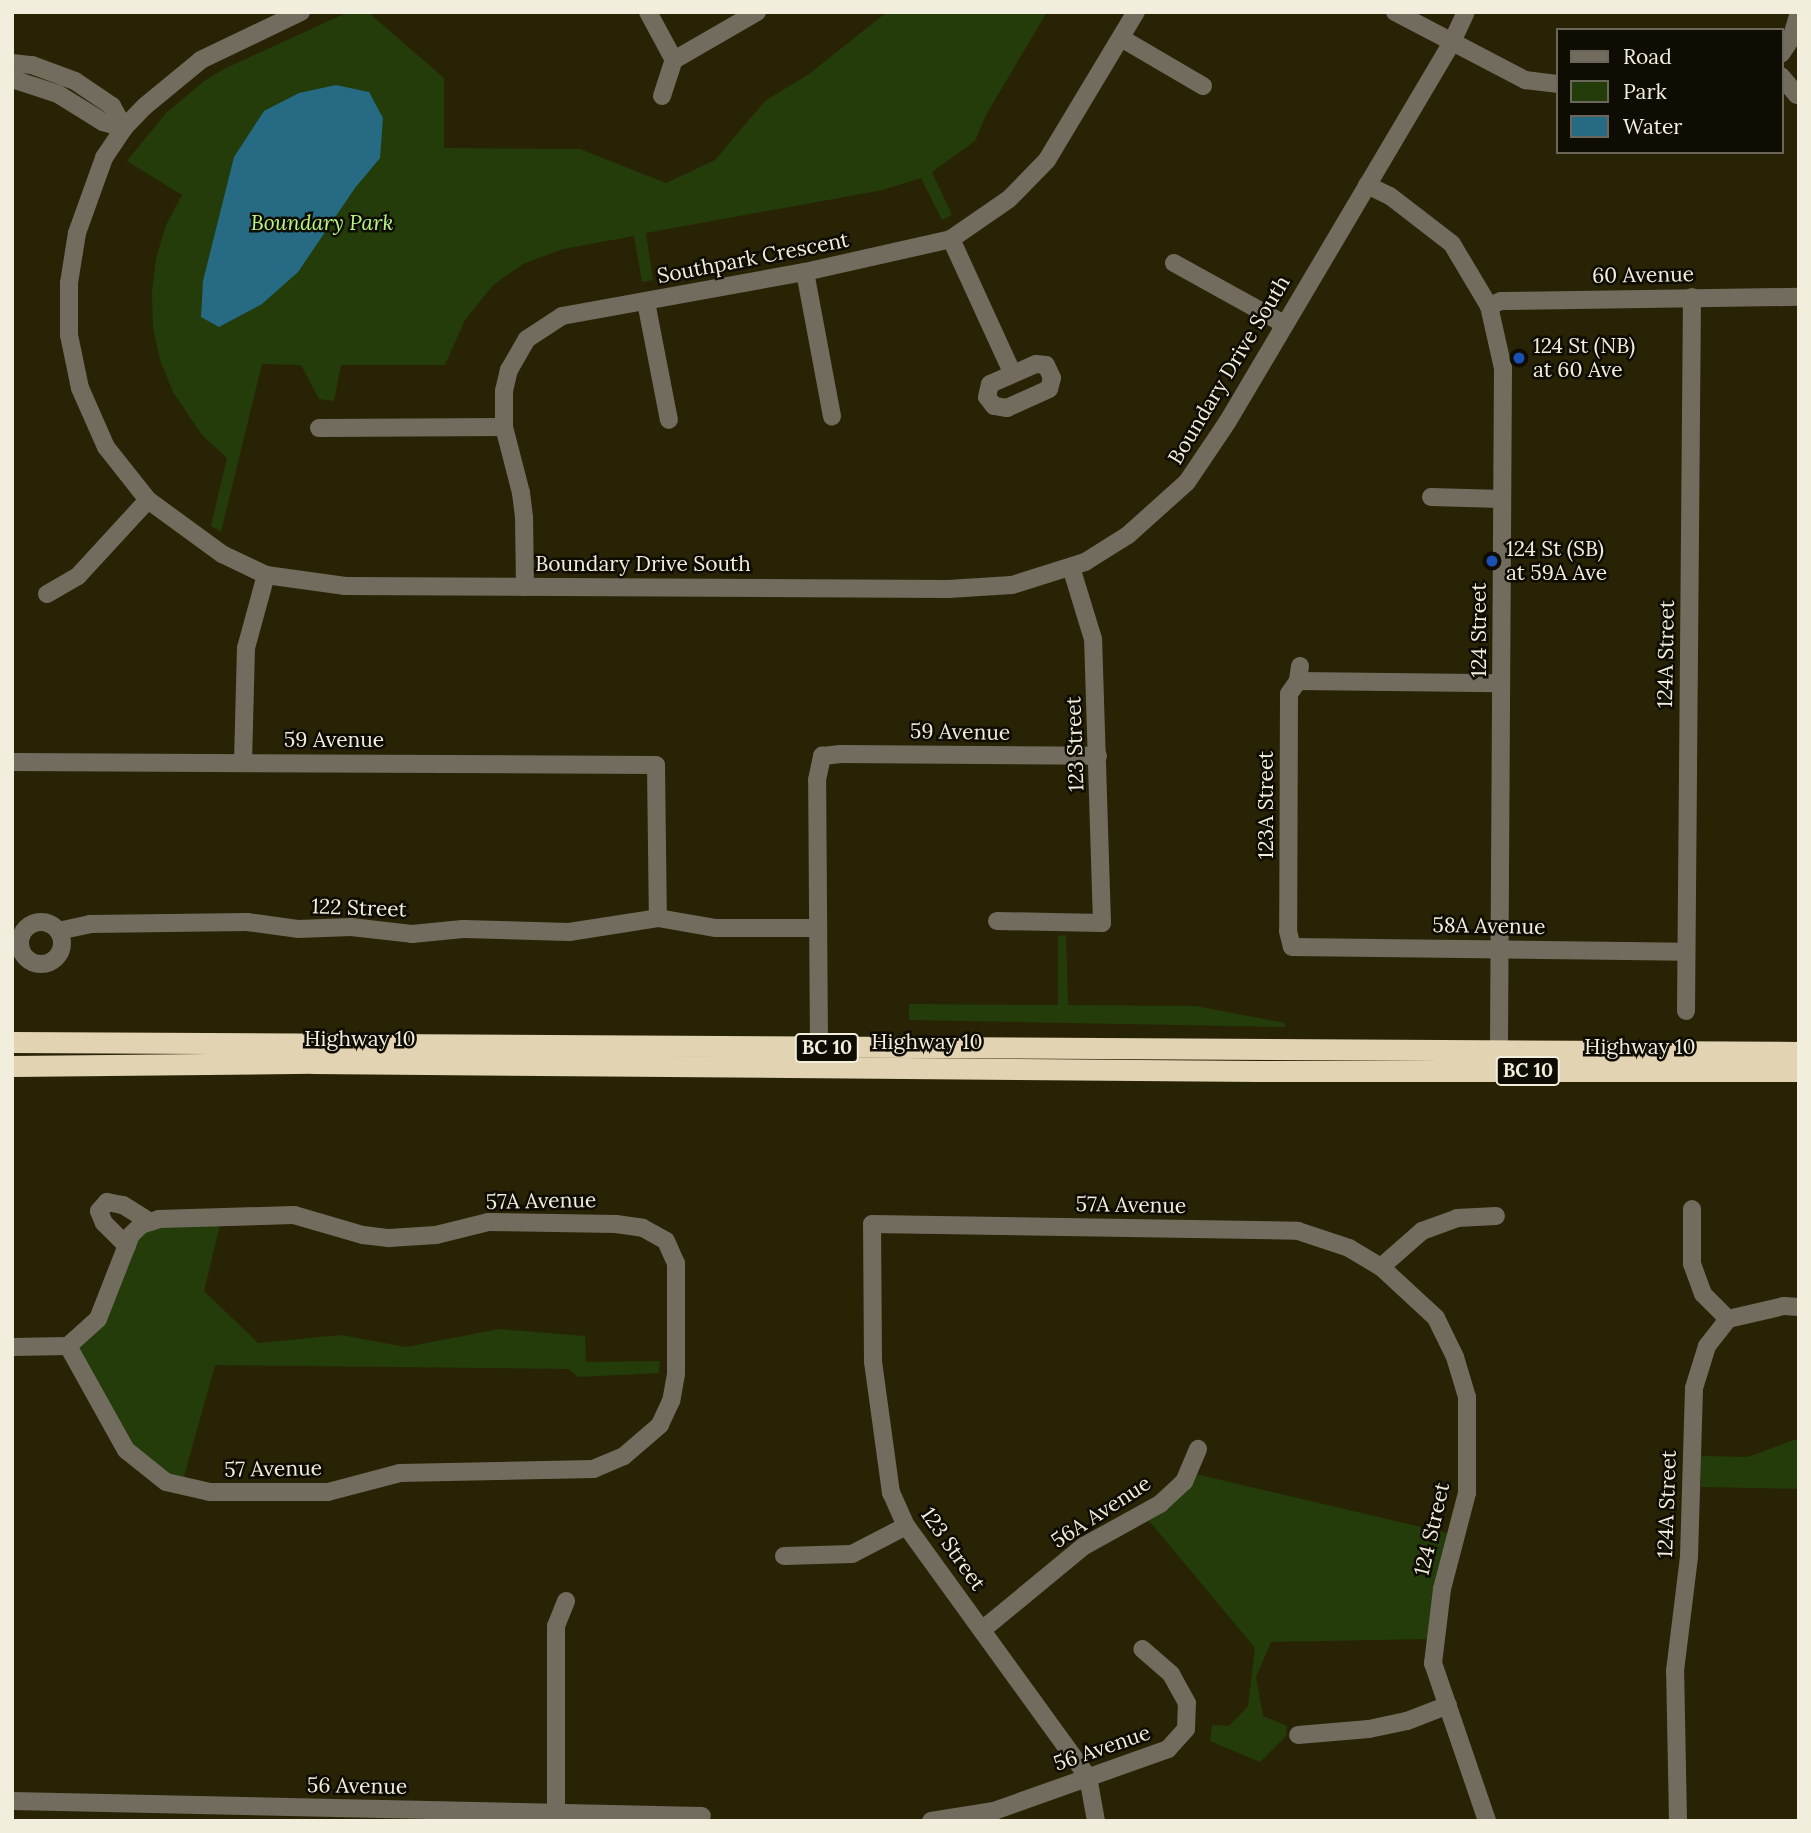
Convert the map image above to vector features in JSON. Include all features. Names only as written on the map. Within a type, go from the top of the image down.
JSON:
[{"type":"highway","name":"Highway 10","points":[[12,1042],[819,1048],[1499,1048],[1799,1052]]},
{"type":"highway","points":[[1257,1071],[1275,1061],[1476,1060],[1499,1048]]},
{"type":"highway","name":"Highway 10","points":[[12,1066],[327,1063],[1257,1071],[1799,1071]]},
{"type":"street","name":"Boundary Drive South","points":[[301,12],[201,60],[145,106],[124,128],[104,158],[77,233],[69,283],[69,335],[80,388],[107,447],[148,500],[222,554],[267,575],[345,586],[948,589],[1012,585],[1071,567],[1128,535],[1187,482],[1228,421],[1451,44],[1466,12]]},
{"type":"street","points":[[648,12],[674,60]]},
{"type":"street","points":[[662,96],[674,60],[757,12]]},
{"type":"street","name":"Southpark Crescent","points":[[525,587],[521,494],[504,427],[504,391],[509,370],[527,339],[562,316],[805,272],[951,239],[1009,199],[1047,160],[1136,12]]},
{"type":"street","points":[[1395,12],[1451,44],[1525,80],[1556,84]]},
{"type":"street","points":[[1783,51],[1791,39],[1799,13]]},
{"type":"street","points":[[1121,38],[1203,86]]},
{"type":"street","points":[[12,63],[32,65],[75,81],[112,106],[124,128]]},
{"type":"street","points":[[1783,78],[1797,95]]},
{"type":"street","points":[[12,79],[58,94],[103,122],[124,128]]},
{"type":"street","name":"124 Street","points":[[1367,185],[1390,196],[1452,244],[1489,306],[1503,368],[1499,1048]]},
{"type":"street","points":[[951,239],[1012,372]]},
{"type":"street","points":[[1174,263],[1283,324]]},
{"type":"street","points":[[805,272],[832,416]]},
{"type":"street","name":"124A Street","points":[[1686,1012],[1692,297]]},
{"type":"street","name":"60 Avenue","points":[[1489,306],[1501,301],[1799,297]]},
{"type":"street","points":[[646,302],[669,421]]},
{"type":"street","points":[[319,428],[504,427]]},
{"type":"street","points":[[1431,498],[1502,499]]},
{"type":"street","points":[[47,594],[78,576],[148,500]]},
{"type":"street","name":"123 Street","points":[[997,921],[1102,923],[1093,639],[1071,567]]},
{"type":"street","points":[[243,762],[246,648],[267,575]]},
{"type":"street","name":"123A Street","points":[[1286,937],[1289,694],[1299,673],[1501,683]]},
{"type":"street","name":"59 Avenue","points":[[818,928],[817,780],[822,756],[1098,756]]},
{"type":"street","name":"59 Avenue","points":[[12,762],[656,765],[658,918]]},
{"type":"street","name":"122 Street","points":[[58,931],[90,924],[247,922],[298,929],[351,927],[412,934],[463,929],[569,932],[658,918],[716,928],[818,928]]},
{"type":"street","points":[[818,928],[819,1048]]},
{"type":"street","name":"58A Avenue","points":[[1286,937],[1499,948],[1686,952]]},
{"type":"street","points":[[127,1246],[104,1223],[99,1211],[107,1202],[123,1205],[150,1222]]},
{"type":"street","points":[[1692,1209],[1692,1264],[1703,1294],[1728,1319],[1784,1306],[1799,1307]]},
{"type":"street","name":"57A Avenue","points":[[150,1222],[159,1219],[294,1214],[363,1235],[389,1238],[436,1236],[488,1222],[616,1224],[643,1228],[666,1241],[676,1263],[676,1374],[671,1401],[660,1425]]},
{"type":"street","points":[[1381,1267],[1422,1231],[1457,1218],[1496,1216]]},
{"type":"street","points":[[12,1347],[68,1346],[98,1319],[127,1246],[141,1225],[150,1222]]},
{"type":"street","name":"123 Street","points":[[872,1224],[873,1362],[891,1493],[906,1526],[1088,1777],[1096,1821]]},
{"type":"street","name":"57A Avenue","points":[[872,1224],[1298,1231],[1349,1248],[1381,1267]]},
{"type":"street","name":"124 Street","points":[[1381,1267],[1436,1318],[1455,1357],[1467,1397],[1467,1493],[1442,1589],[1433,1663],[1487,1821]]},
{"type":"street","name":"124A Street","points":[[1678,1821],[1675,1671],[1689,1557],[1694,1388],[1707,1346],[1728,1319]]},
{"type":"street","name":"57 Avenue","points":[[68,1346],[126,1450],[166,1482],[210,1492],[328,1492],[400,1473],[594,1469],[624,1456],[660,1425]]},
{"type":"street","name":"56A Avenue","points":[[982,1630],[1083,1546],[1160,1504],[1184,1482],[1198,1448]]},
{"type":"street","points":[[784,1556],[852,1554],[906,1526]]},
{"type":"street","points":[[556,1813],[556,1626],[566,1601]]},
{"type":"street","name":"56 Avenue","points":[[931,1821],[994,1811],[1168,1749],[1186,1729],[1187,1703],[1171,1674],[1142,1649]]},
{"type":"street","points":[[1298,1735],[1382,1726],[1407,1721],[1448,1705]]},
{"type":"street","name":"56 Avenue","points":[[12,1801],[702,1816]]},
{"type":"green space","name":"Boundary Park","points":[[348,12],[368,12],[444,78],[444,148],[580,149],[666,183],[715,160],[765,101],[809,74],[887,12],[1047,12],[986,115],[975,141],[932,172],[952,215],[942,220],[921,178],[883,190],[646,233],[653,280],[642,282],[634,236],[563,249],[523,264],[493,285],[465,320],[445,365],[341,365],[334,401],[319,399],[301,365],[262,364],[221,532],[211,526],[227,458],[202,435],[173,392],[160,360],[153,327],[152,292],[156,258],[166,225],[182,195],[127,161],[165,114],[204,81],[226,68]]},
{"type":"green space","points":[[1066,935],[1068,1005],[1196,1006],[1285,1023],[1285,1027],[909,1020],[909,1004],[1058,1005],[1058,936]]},
{"type":"green space","points":[[221,1221],[204,1291],[258,1343],[341,1335],[406,1347],[499,1329],[585,1336],[586,1362],[660,1361],[659,1373],[578,1377],[569,1369],[215,1365],[183,1480],[170,1477],[128,1445],[74,1348],[134,1239],[160,1225]]},
{"type":"green space","points":[[1799,1440],[1799,1489],[1701,1487],[1701,1456],[1748,1457]]},
{"type":"green space","points":[[1191,1473],[1451,1534],[1430,1639],[1271,1642],[1256,1677],[1263,1716],[1287,1726],[1286,1736],[1260,1762],[1210,1741],[1212,1725],[1229,1726],[1248,1706],[1255,1648],[1145,1516]]},
{"type":"water","points":[[336,85],[369,92],[383,118],[380,158],[355,188],[298,272],[262,304],[219,327],[201,317],[203,281],[234,157],[264,111],[299,93]]},
{"type":"place","name":"124 St (NB) at 60 Ave","points":[[1519,358]]},
{"type":"place","name":"124 St (SB) at 59A Ave","points":[[1492,561]]}]
